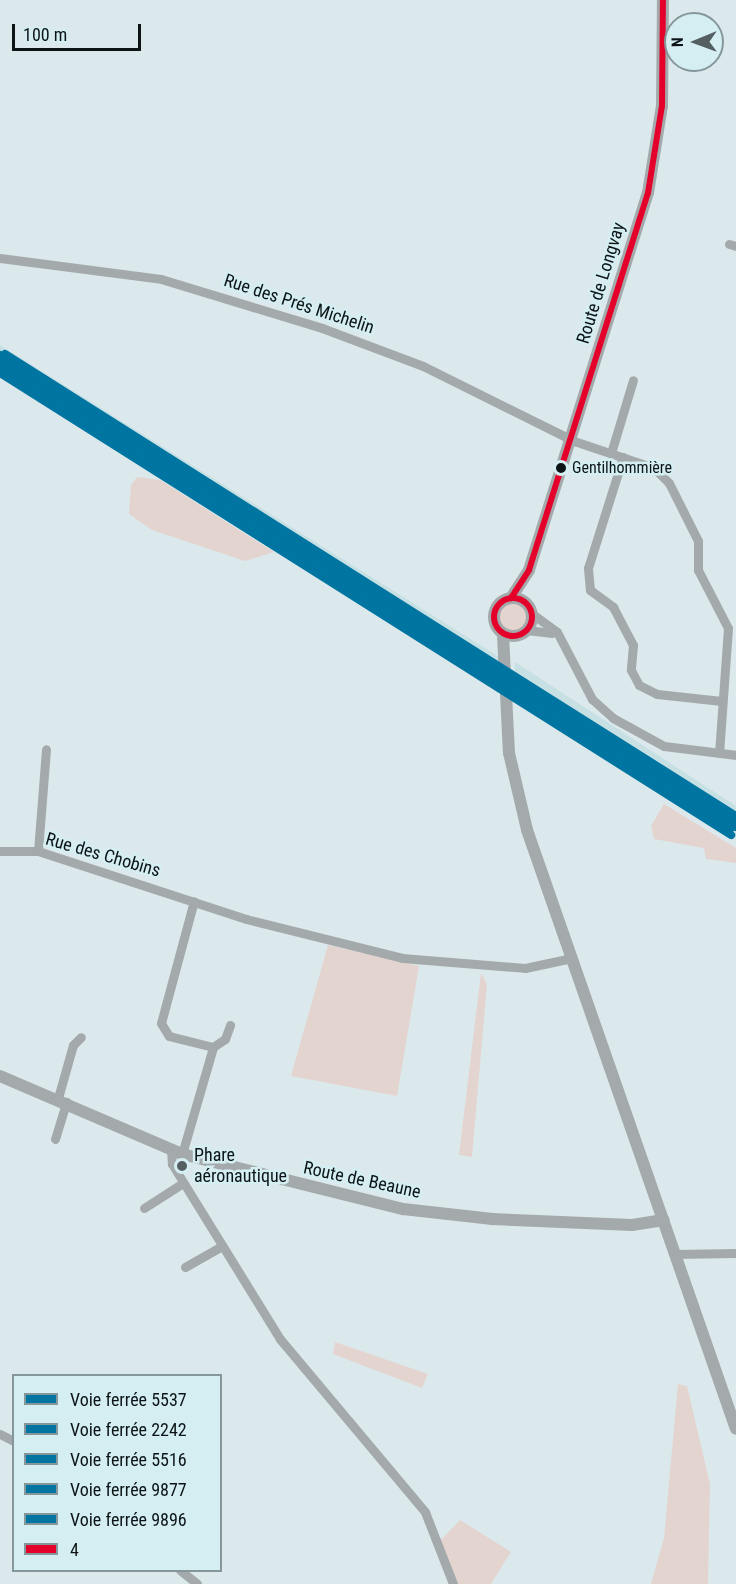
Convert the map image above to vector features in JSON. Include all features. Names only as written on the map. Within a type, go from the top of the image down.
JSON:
[{"type":"street","name":"Route de Longvay","points":[[511,598],[529,570],[656,157],[663,0]]},
{"type":"street","name":"Rue des Prés Michelin","points":[[0,258],[161,279],[322,328],[423,366],[571,439],[662,473],[698,541],[698,570],[729,633],[719,753]]},
{"type":"street","points":[[611,453],[633,380]]},
{"type":"street","points":[[623,457],[588,568],[590,590],[613,607],[633,645],[633,675],[644,689],[722,701]]},
{"type":"street","name":"Route de Longvay","points":[[529,570],[530,609]]},
{"type":"street","points":[[736,755],[664,746],[598,707],[559,637],[530,609],[511,598],[494,614],[503,634],[508,662],[507,701],[514,781],[572,958],[736,1429]]},
{"type":"street","points":[[508,662],[525,632],[530,609]]},
{"type":"street","points":[[503,634],[541,629],[559,637]]},
{"type":"street","points":[[38,851],[46,749]]},
{"type":"street","name":"Rue des Chobins","points":[[0,851],[38,851],[194,901],[402,958],[525,968],[572,958]]},
{"type":"street","points":[[194,901],[161,1029],[213,1047]]},
{"type":"street","points":[[230,1025],[225,1039],[213,1047],[172,1164],[280,1339],[351,1428],[425,1512],[453,1584]]},
{"type":"street","points":[[55,1138],[73,1045],[81,1037]]},
{"type":"street","name":"Route de Beaune","points":[[0,1076],[62,1100],[177,1152],[318,1190],[462,1218],[632,1226],[664,1220]]},
{"type":"street","points":[[144,1208],[183,1183]]},
{"type":"street","points":[[185,1267],[222,1246]]},
{"type":"street","points":[[675,1254],[736,1253]]},
{"type":"street","points":[[182,1572],[196,1584]]},
{"type":"shaded area","points":[[0,345],[501,658],[499,691],[0,375]]},
{"type":"shaded area","points":[[137,477],[160,480],[274,552],[245,561],[152,530],[129,514],[131,485]]},
{"type":"shaded area","points":[[512,602],[523,606],[527,617],[523,628],[512,632],[501,628],[497,617],[501,606]]},
{"type":"shaded area","points":[[515,662],[736,806],[736,838],[512,700]]},
{"type":"shaded area","points":[[664,804],[736,848],[736,863],[706,859],[704,848],[654,839],[651,826]]},
{"type":"shaded area","points":[[328,945],[419,966],[397,1096],[291,1076]]},
{"type":"shaded area","points":[[481,973],[487,984],[472,1157],[459,1155]]},
{"type":"shaded area","points":[[335,1342],[428,1374],[422,1388],[333,1354]]},
{"type":"shaded area","points":[[678,1384],[687,1386],[710,1484],[708,1584],[651,1584],[664,1538]]},
{"type":"shaded area","points":[[460,1520],[511,1552],[491,1584],[456,1584],[441,1540]]},
{"type":"rail line","name":"9896","points":[[5,354],[736,816]]},
{"type":"rail line","name":"5537","points":[[0,355],[736,820]]},
{"type":"rail line","name":"2242","points":[[0,362],[736,827]]},
{"type":"rail line","name":"9877","points":[[0,366],[731,828]]},
{"type":"rail line","name":"5516","points":[[0,373],[731,835]]},
{"type":"transit line","name":"4","points":[[511,598],[529,570],[648,193],[662,106],[663,0]]},
{"type":"transit line","name":"4","points":[[513,598],[527,603],[532,617],[527,631],[513,636],[499,631],[494,617],[499,603],[513,598]]},
{"type":"place","name":"Gentilhommière","points":[[561,468]]},
{"type":"place","name":"Phare aéronautique","points":[[182,1166]]}]
